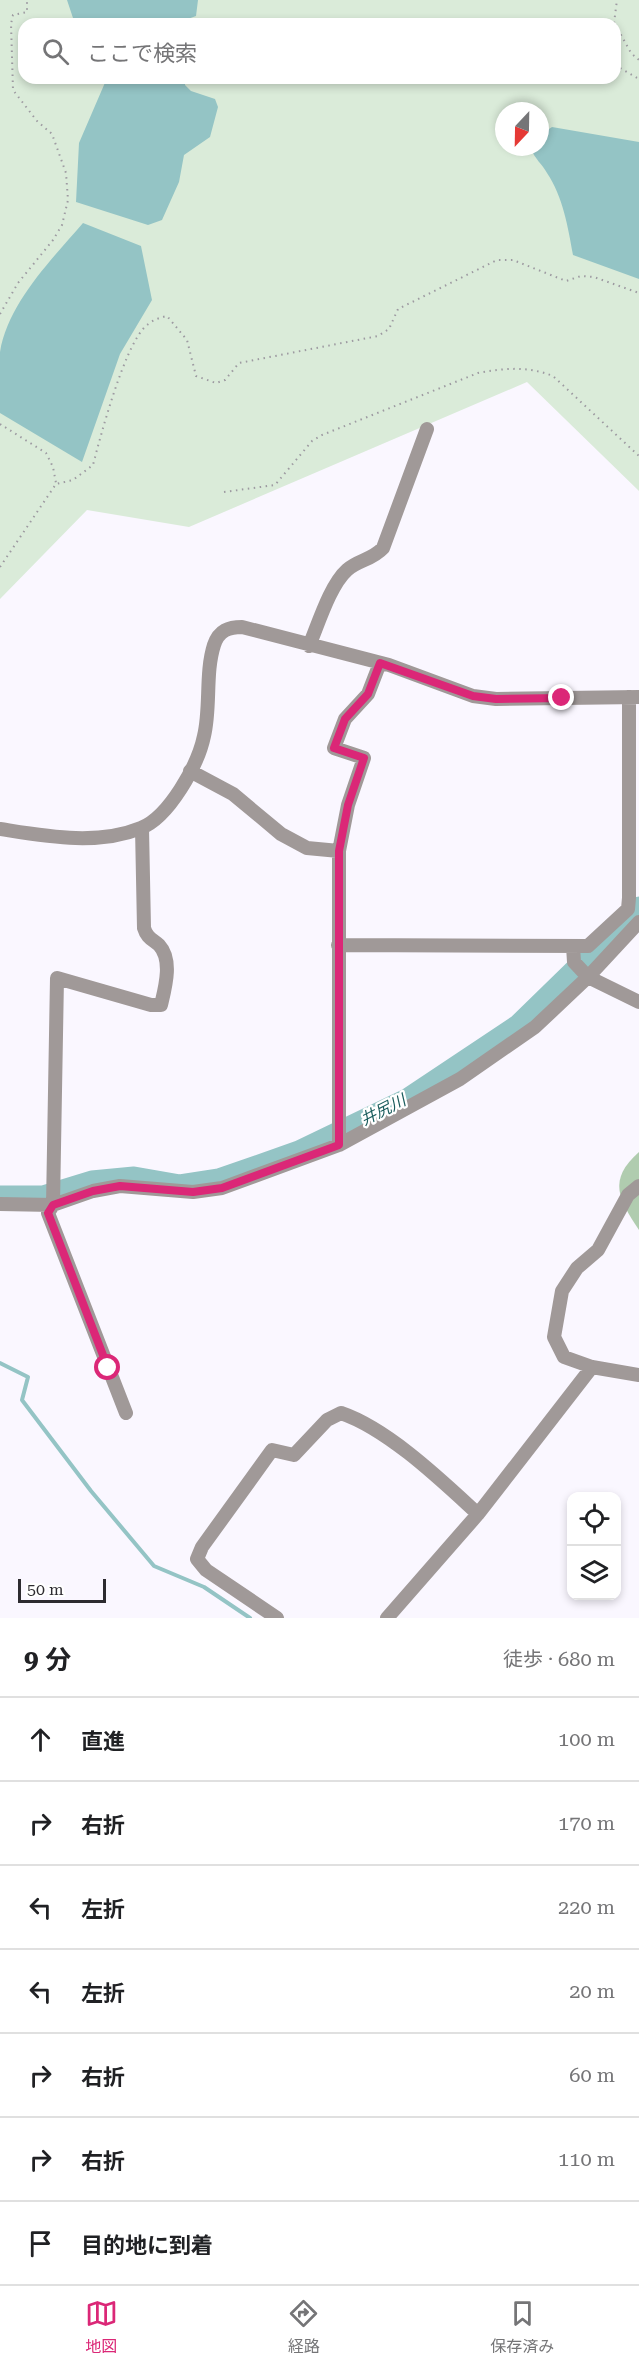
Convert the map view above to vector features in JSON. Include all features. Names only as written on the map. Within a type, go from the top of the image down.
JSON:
[{"type":"street","points":[[309,646],[337,584],[348,569],[375,557],[383,548],[427,429]]},
{"type":"street","points":[[0,829],[65,838],[103,837],[142,828],[167,809],[190,771],[204,737],[214,644],[222,631],[229,627],[242,627],[380,663],[473,696],[496,699],[634,697],[628,909],[588,945],[339,945]]},
{"type":"street","points":[[339,1145],[339,851],[348,805],[364,758],[334,748],[345,719],[368,694],[380,663]]},
{"type":"street","points":[[190,771],[233,794],[281,834],[307,848],[339,851]]},
{"type":"street","points":[[126,1413],[48,1213],[53,1205],[57,978],[152,1005],[161,1005],[167,968],[161,947],[146,936],[144,928],[142,828]]},
{"type":"street","points":[[0,1204],[53,1205],[93,1191],[120,1186],[193,1192],[222,1188],[339,1145],[460,1079],[535,1027],[588,977],[639,922]]},
{"type":"street","points":[[573,946],[574,962],[588,977],[639,1002]]},
{"type":"street","points":[[639,1186],[628,1195],[598,1250],[578,1268],[562,1291],[554,1337],[564,1357],[592,1367],[639,1375]]},
{"type":"street","points":[[387,1618],[478,1514],[592,1367]]},
{"type":"street","points":[[277,1618],[206,1570],[197,1559],[202,1547],[272,1450],[294,1455],[327,1420],[341,1413],[361,1420],[431,1471],[478,1514]]},
{"type":"path","points":[[0,314],[18,283],[53,240],[62,225],[68,200],[66,172],[52,134],[37,121],[13,90],[11,24],[13,15],[27,12],[27,0]]},
{"type":"path","points":[[615,18],[614,6],[617,0]]},
{"type":"path","points":[[621,35],[631,53],[639,60]]},
{"type":"path","points":[[621,68],[639,79]]},
{"type":"path","points":[[56,484],[73,480],[93,465],[100,434],[131,350],[143,329],[157,318],[167,316],[187,340],[196,376],[216,384],[225,380],[239,363],[378,336],[389,329],[398,309],[497,260],[513,260],[566,281],[581,276],[594,277],[639,292]]},
{"type":"path","points":[[0,424],[46,453],[54,467],[56,484],[0,567]]},
{"type":"green space","points":[[0,0],[639,0],[639,491],[527,382],[189,527],[87,510],[0,599]]},
{"type":"green space","points":[[639,1152],[639,1230],[622,1200],[620,1181],[629,1162]]},
{"type":"water","points":[[67,0],[198,0],[196,16],[190,18],[73,18]]},
{"type":"water","points":[[104,84],[185,84],[191,91],[215,99],[218,107],[210,137],[184,155],[179,182],[162,220],[148,225],[76,202],[79,143]]},
{"type":"water","points":[[552,127],[639,142],[639,279],[573,255],[561,202],[553,182],[534,156],[549,156],[549,129]]},
{"type":"water","points":[[83,223],[141,246],[152,300],[120,354],[82,462],[0,413],[0,352],[12,316],[22,299],[45,267]]},
{"type":"waterway","name":"井尻川","points":[[0,1196],[43,1196],[92,1181],[134,1177],[180,1185],[219,1179],[299,1151],[407,1099],[518,1025],[639,907]]},
{"type":"waterway","points":[[0,1363],[28,1377],[22,1400],[91,1491],[154,1566],[204,1587],[250,1618]]},
{"type":"route","points":[[108,1368],[48,1213],[53,1205],[93,1191],[120,1186],[193,1192],[222,1188],[339,1145],[339,851],[348,805],[364,758],[334,748],[345,719],[368,694],[380,663],[473,696],[496,699],[562,698]]}]
